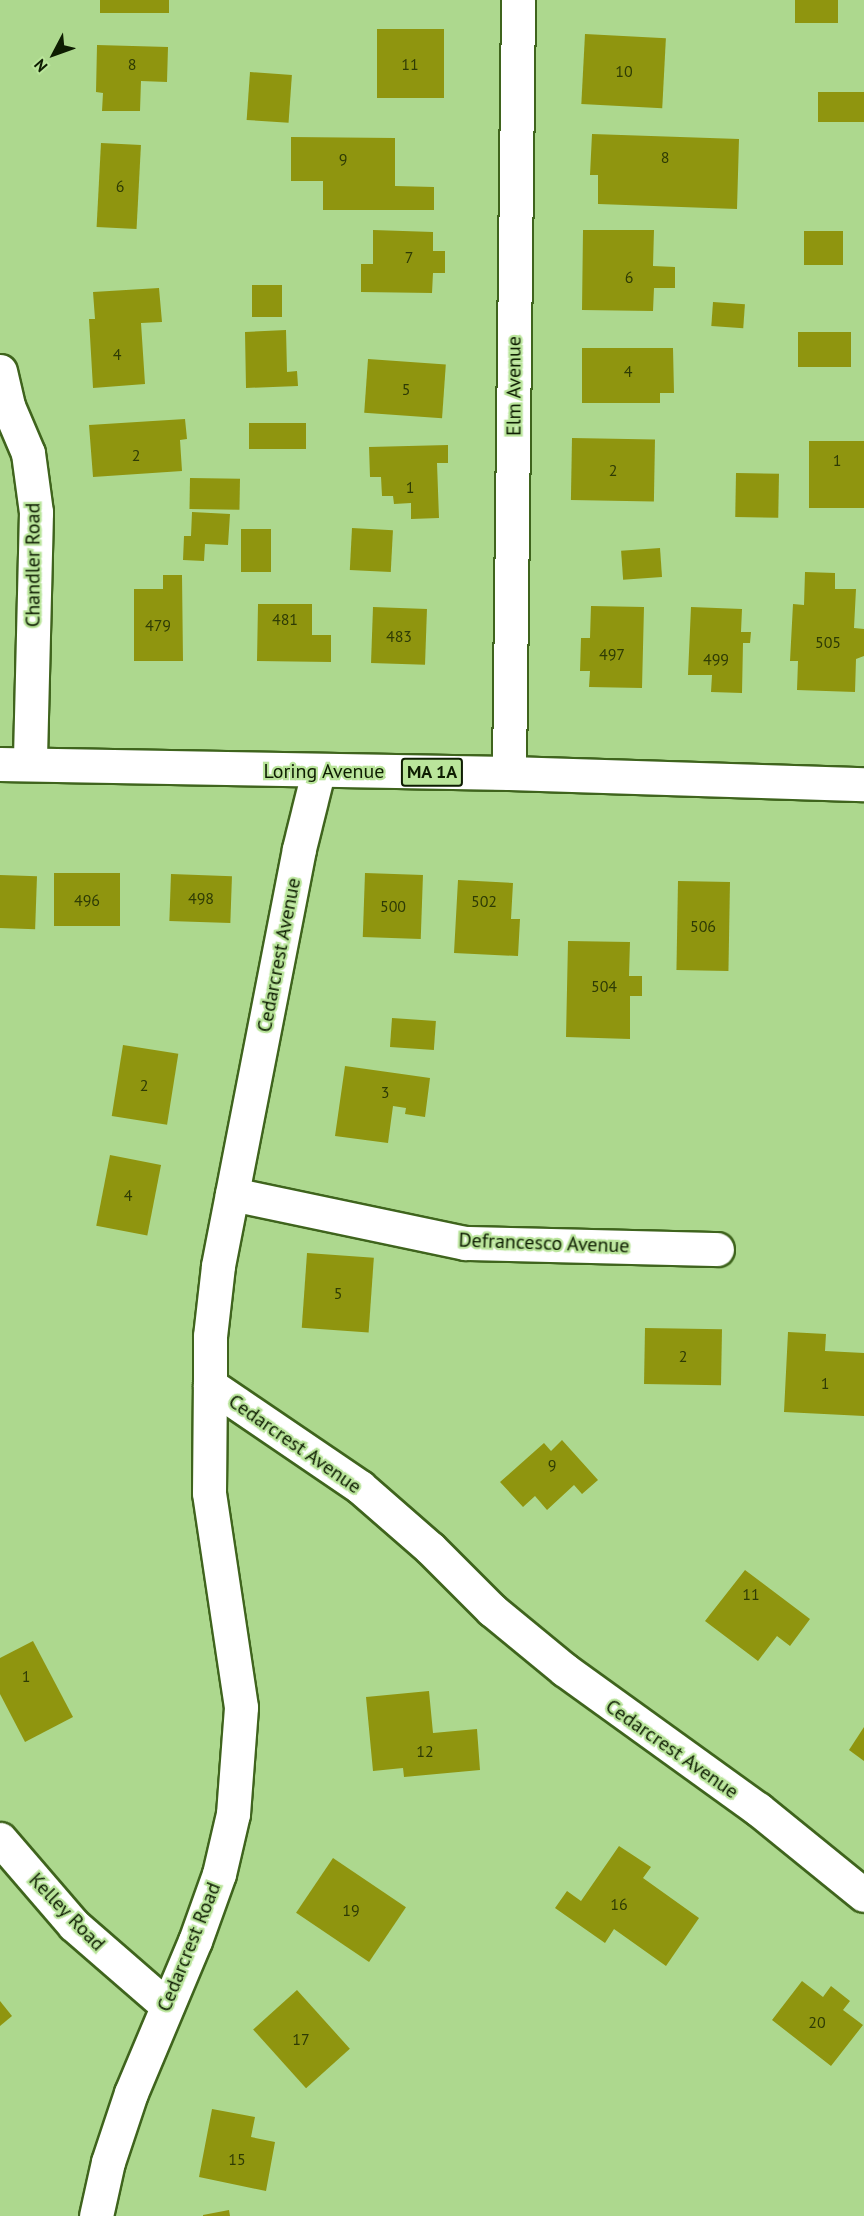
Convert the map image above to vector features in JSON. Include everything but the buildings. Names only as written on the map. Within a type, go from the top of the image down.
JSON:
[{"type":"main road","name":"Elm Avenue","points":[[509,773],[514,437],[512,222],[518,0]]},
{"type":"main road","name":"Chandler Road","points":[[0,371],[8,406],[28,453],[36,512],[15,764]]},
{"type":"main road","name":"Loring Avenue","points":[[15,764],[318,772],[509,773],[864,784]]},
{"type":"main road","name":"Cedarcrest Avenue","points":[[318,772],[299,849],[218,1266],[210,1336],[210,1385],[360,1487],[430,1548],[492,1610],[565,1670],[758,1809],[864,1895]]},
{"type":"main road","name":"Defrancesco Avenue","points":[[232,1194],[465,1243],[717,1249]]},
{"type":"main road","name":"Cedarcrest Road","points":[[96,2216],[108,2162],[166,2005],[195,1941],[219,1874],[239,1762],[241,1707],[209,1493],[210,1385]]},
{"type":"main road","name":"Kelley Road","points":[[0,1839],[74,1925],[166,2005]]}]
